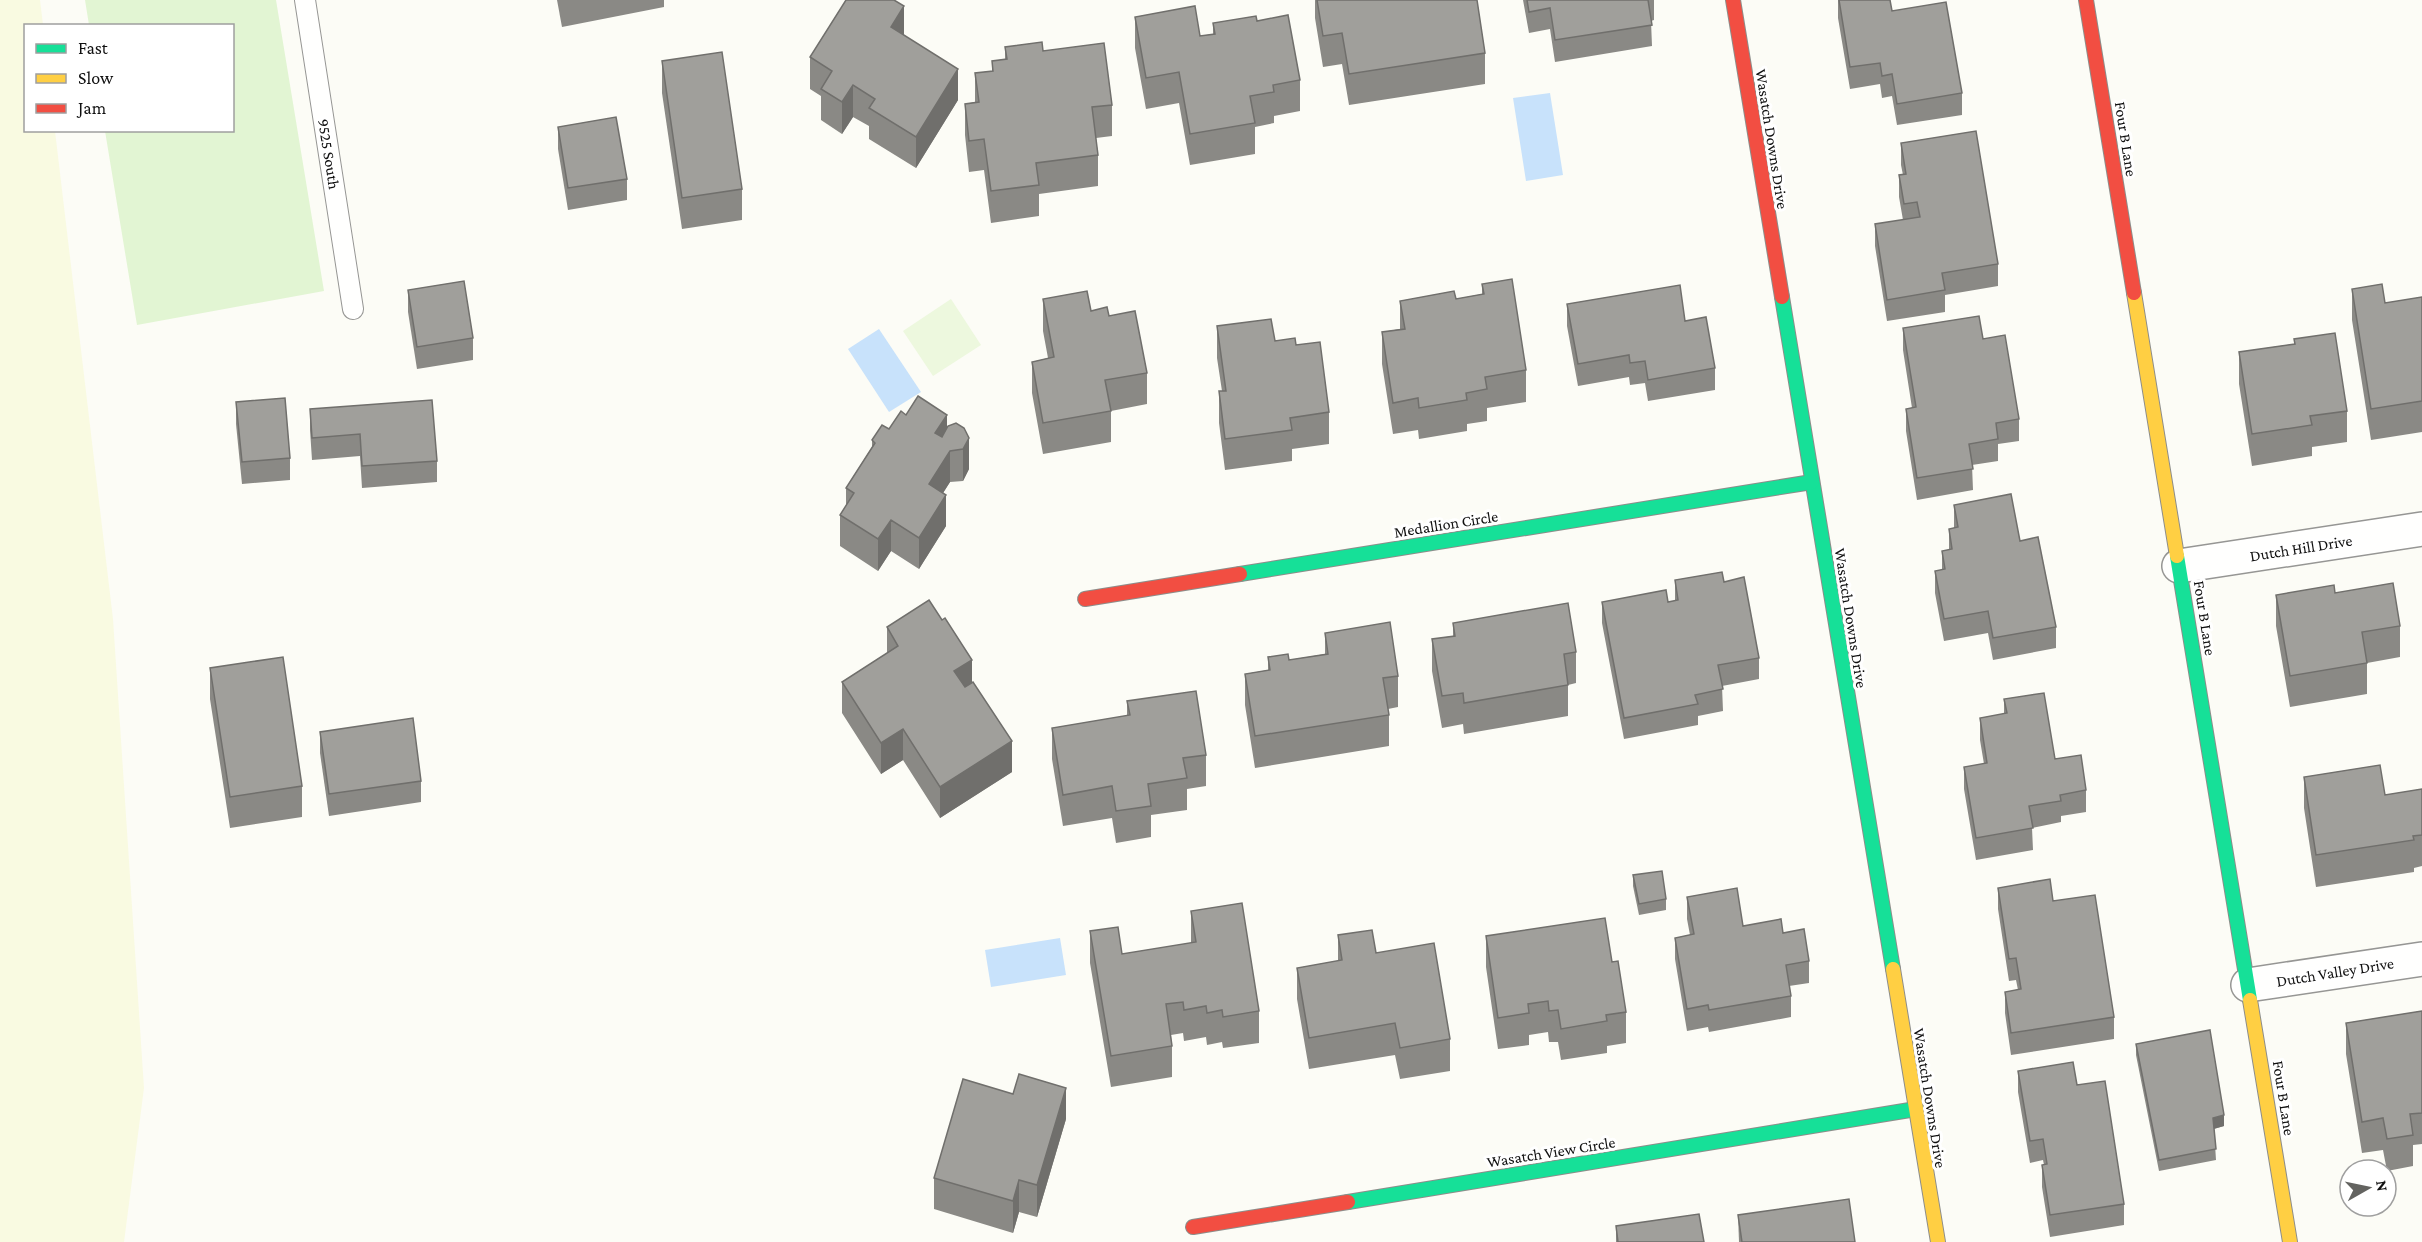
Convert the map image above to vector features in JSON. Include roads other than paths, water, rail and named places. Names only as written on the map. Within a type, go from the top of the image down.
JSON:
[{"type":"street","name":"Wasatch Downs Drive","points":[[1733,0],[1938,1242]]},
{"type":"street","name":"Four B Lane","points":[[2086,0],[2290,1242]]},
{"type":"street","name":"Medallion Circle","points":[[1085,600],[1812,482]]},
{"type":"street","name":"Dutch Hill Drive","points":[[2179,566],[2422,529]]},
{"type":"street","name":"Dutch Valley Drive","points":[[2248,985],[2422,959]]},
{"type":"street","name":"Wasatch View Circle","points":[[1193,1227],[1916,1108]]},
{"type":"lane","name":"9525 South","points":[[304,0],[353,309]]},
{"type":"water","points":[[1550,93],[1563,175],[1526,181],[1513,98]]},
{"type":"water","points":[[879,329],[921,392],[889,412],[848,349]]},
{"type":"water","points":[[1060,938],[1066,975],[991,987],[985,950]]}]
